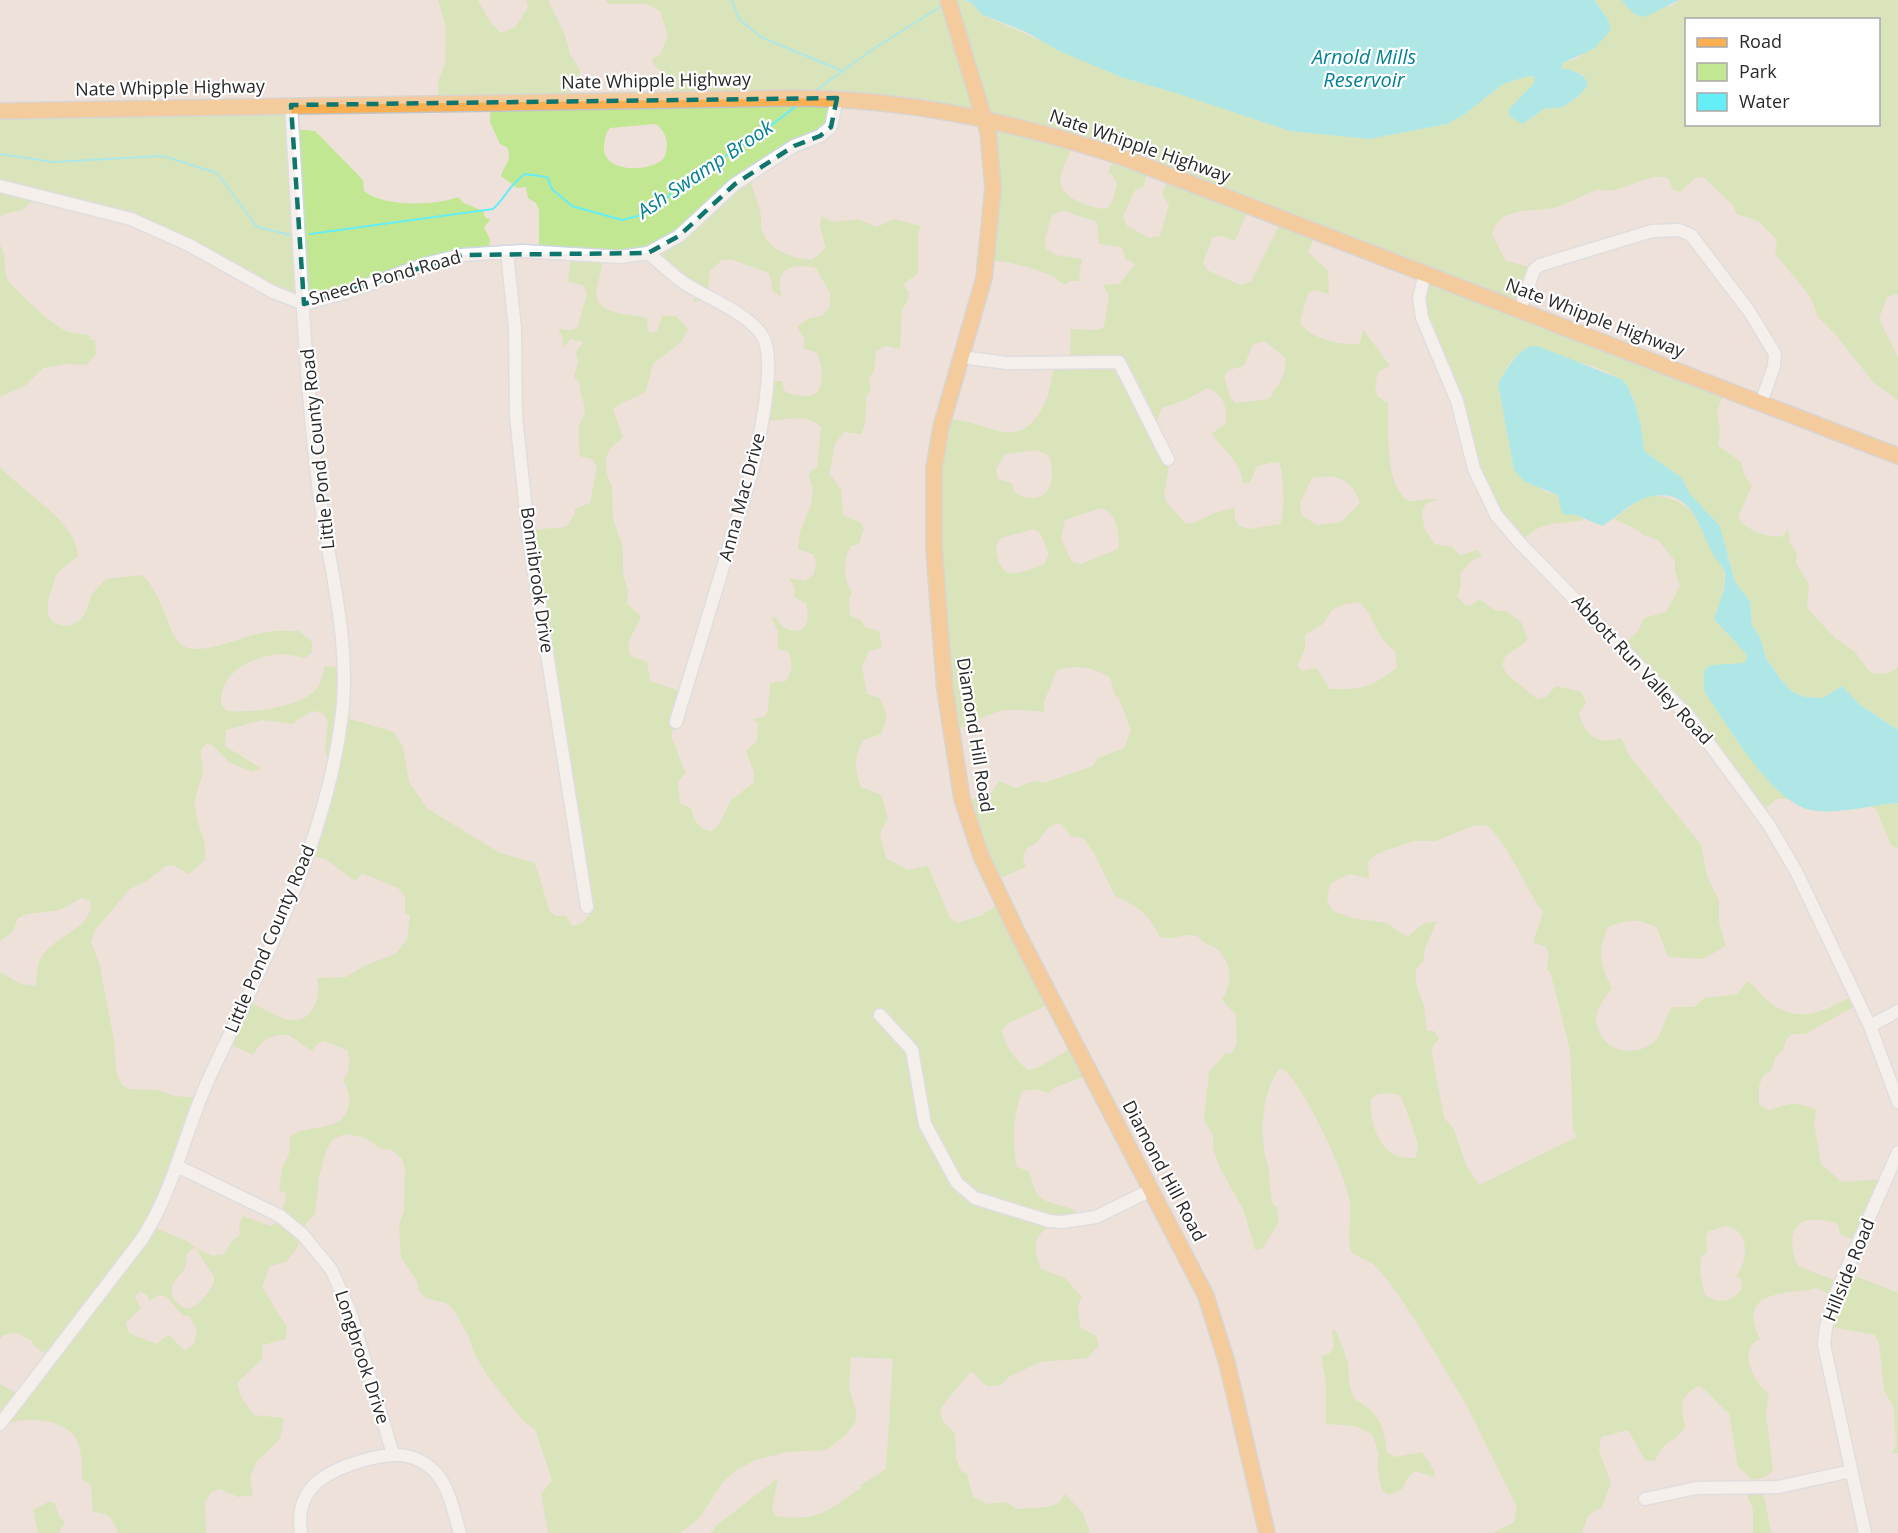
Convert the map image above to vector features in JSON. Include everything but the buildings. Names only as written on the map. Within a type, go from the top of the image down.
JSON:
[{"type":"main road","name":"Diamond Hill Road","points":[[950,6],[984,118],[991,154],[993,188],[991,226],[979,301],[937,448],[934,469],[934,547],[945,690],[962,799],[971,830],[993,882],[1214,1315],[1267,1533]]},
{"type":"main road","name":"Nate Whipple Highway","points":[[0,111],[837,98],[895,103],[984,118],[1052,134],[1122,157],[1898,456]]},
{"type":"street","name":"Sneech Pond Road","points":[[0,186],[131,219],[189,246],[273,292],[304,304],[345,293],[445,258],[507,252],[620,257],[648,253],[679,236],[735,184],[794,146],[820,136],[831,127],[837,98]]},
{"type":"street","name":"Little Pond County Road","points":[[0,1424],[142,1239],[161,1205],[206,1087],[298,881],[315,831],[341,721],[342,650],[316,472],[291,105]]},
{"type":"street","points":[[1520,310],[1534,270],[1540,265],[1652,231],[1678,230],[1691,235],[1749,311],[1775,354],[1774,366],[1761,403]]},
{"type":"street","name":"Bonnibrook Drive","points":[[507,252],[515,329],[516,416],[530,540],[587,907]]},
{"type":"street","name":"Anna Mac Drive","points":[[648,253],[684,282],[754,326],[767,344],[769,360],[753,468],[676,722]]},
{"type":"street","name":"Abbott Run Valley Road","points":[[1425,273],[1419,298],[1422,318],[1451,384],[1474,469],[1496,516],[1691,719],[1751,799],[1793,864],[1869,1026],[1898,1102]]},
{"type":"street","points":[[962,357],[1007,363],[1119,362],[1168,459]]},
{"type":"street","points":[[1869,1026],[1898,1011]]},
{"type":"street","points":[[880,1015],[912,1050],[925,1124],[957,1183],[967,1193],[988,1204],[1007,1206],[1049,1221],[1062,1222],[1096,1217],[1151,1190]]},
{"type":"street","name":"Hillside Road","points":[[1865,1533],[1827,1364],[1826,1328],[1837,1291],[1898,1152]]},
{"type":"street","name":"Longbrook Drive","points":[[177,1166],[280,1216],[303,1235],[324,1260],[343,1290],[393,1454]]},
{"type":"street","points":[[301,1533],[303,1503],[318,1480],[333,1470],[393,1454],[411,1457],[434,1471],[445,1486],[460,1533]]},
{"type":"street","points":[[1645,1499],[1696,1488],[1779,1487],[1851,1471]]},
{"type":"highlighted area","points":[[837,98],[831,127],[820,136],[794,146],[735,184],[679,236],[648,253],[462,255],[304,304],[291,105]]},
{"type":"green space","points":[[438,0],[478,0],[490,22],[501,33],[515,27],[528,7],[526,0],[548,0],[565,35],[570,54],[580,70],[579,78],[572,85],[570,101],[671,100],[673,83],[653,64],[652,58],[660,55],[668,35],[660,11],[647,4],[609,4],[605,0],[964,0],[972,3],[981,14],[1121,77],[1290,131],[1369,139],[1447,124],[1465,114],[1503,84],[1528,76],[1535,77],[1535,83],[1509,109],[1523,124],[1544,109],[1563,107],[1588,86],[1582,74],[1560,68],[1563,63],[1579,58],[1608,19],[1594,0],[1621,0],[1634,14],[1672,6],[1679,0],[1898,0],[1898,294],[1887,297],[1879,319],[1898,357],[1898,400],[1873,382],[1836,335],[1817,316],[1806,291],[1775,252],[1777,240],[1758,221],[1736,214],[1734,206],[1703,177],[1695,178],[1680,192],[1673,190],[1668,178],[1659,177],[1615,190],[1598,189],[1560,206],[1511,214],[1496,224],[1492,234],[1506,261],[1534,268],[1522,313],[1724,392],[1717,412],[1720,430],[1718,445],[1741,462],[1744,475],[1752,486],[1738,517],[1746,526],[1764,535],[1783,536],[1788,530],[1790,543],[1797,554],[1796,563],[1809,585],[1807,608],[1835,638],[1855,652],[1868,670],[1875,674],[1889,673],[1898,667],[1898,730],[1859,704],[1842,686],[1823,698],[1805,697],[1791,691],[1779,677],[1766,658],[1760,638],[1752,625],[1750,601],[1735,582],[1720,526],[1690,494],[1682,478],[1644,451],[1633,398],[1626,385],[1617,377],[1592,366],[1522,351],[1511,361],[1498,384],[1514,470],[1547,493],[1558,495],[1561,503],[1584,520],[1544,526],[1520,542],[1487,505],[1463,423],[1421,320],[1425,277],[1314,238],[1308,252],[1328,271],[1329,294],[1315,290],[1308,293],[1300,322],[1310,333],[1318,337],[1345,344],[1360,343],[1363,329],[1390,366],[1378,372],[1375,385],[1377,396],[1388,403],[1389,454],[1394,480],[1399,491],[1409,501],[1438,500],[1426,504],[1422,510],[1424,528],[1434,544],[1452,547],[1460,555],[1477,550],[1482,556],[1471,561],[1460,574],[1461,584],[1457,596],[1464,604],[1470,606],[1479,599],[1496,611],[1506,611],[1521,622],[1528,640],[1505,657],[1502,666],[1507,674],[1537,699],[1546,697],[1556,686],[1582,692],[1586,703],[1579,713],[1585,728],[1599,740],[1621,738],[1629,755],[1701,845],[1707,876],[1719,901],[1719,922],[1726,946],[1703,959],[1668,957],[1657,928],[1638,921],[1608,927],[1602,944],[1601,958],[1612,988],[1601,1004],[1596,1017],[1603,1039],[1617,1049],[1626,1051],[1644,1048],[1657,1039],[1673,1007],[1694,1007],[1705,998],[1737,994],[1748,981],[1768,1001],[1790,1013],[1821,1011],[1853,995],[1859,1004],[1805,1034],[1793,1034],[1786,1039],[1783,1051],[1776,1056],[1771,1070],[1763,1076],[1759,1086],[1759,1104],[1768,1110],[1796,1104],[1816,1110],[1814,1123],[1821,1164],[1842,1182],[1886,1179],[1857,1241],[1840,1234],[1838,1225],[1835,1223],[1815,1220],[1806,1221],[1795,1229],[1792,1243],[1798,1266],[1841,1283],[1848,1273],[1898,1293],[1898,1453],[1892,1453],[1896,1445],[1894,1408],[1884,1390],[1879,1344],[1875,1335],[1826,1326],[1834,1297],[1817,1288],[1780,1294],[1759,1302],[1754,1310],[1754,1322],[1760,1339],[1749,1350],[1750,1366],[1754,1375],[1758,1383],[1769,1394],[1766,1413],[1773,1471],[1765,1477],[1753,1480],[1738,1467],[1729,1413],[1698,1386],[1687,1395],[1682,1404],[1685,1427],[1677,1437],[1662,1448],[1655,1461],[1645,1460],[1628,1430],[1601,1437],[1599,1450],[1611,1483],[1602,1507],[1588,1516],[1582,1533],[1493,1533],[1514,1522],[1517,1507],[1467,1406],[1414,1318],[1390,1283],[1373,1264],[1352,1253],[1349,1241],[1350,1202],[1341,1172],[1323,1131],[1302,1093],[1283,1069],[1279,1069],[1269,1087],[1264,1108],[1263,1129],[1271,1197],[1273,1205],[1277,1207],[1279,1222],[1262,1249],[1255,1250],[1244,1211],[1219,1166],[1213,1148],[1213,1135],[1204,1120],[1209,1072],[1225,1054],[1232,1053],[1237,1043],[1236,1015],[1222,1000],[1229,980],[1226,960],[1216,948],[1196,936],[1165,938],[1159,936],[1151,922],[1141,912],[1115,896],[1094,853],[1083,838],[1071,836],[1061,823],[1050,827],[1037,843],[1026,849],[1023,858],[1026,867],[991,882],[965,801],[990,795],[999,781],[1016,788],[1034,781],[1043,783],[1093,766],[1098,758],[1124,748],[1131,730],[1119,698],[1115,695],[1110,677],[1084,667],[1057,670],[1044,702],[1044,712],[999,711],[953,729],[933,546],[946,419],[1003,432],[1015,432],[1026,428],[1036,418],[1046,400],[1056,364],[1063,363],[1070,354],[1071,329],[1097,330],[1104,327],[1109,296],[1103,285],[1119,284],[1135,265],[1132,261],[1125,259],[1122,247],[1099,244],[1097,222],[1064,211],[1052,215],[1045,238],[1046,249],[1056,255],[1082,259],[1079,275],[1082,281],[1070,281],[1064,285],[1040,271],[991,260],[985,120],[838,100],[832,123],[750,174],[761,213],[761,228],[765,237],[775,248],[789,255],[812,260],[826,248],[820,226],[821,216],[833,222],[857,219],[877,227],[894,219],[921,226],[918,233],[918,273],[903,285],[909,292],[907,302],[902,309],[900,349],[885,346],[876,351],[874,371],[869,379],[871,390],[866,397],[863,429],[861,434],[844,432],[835,444],[829,477],[832,476],[841,490],[843,515],[861,523],[864,529],[859,544],[851,546],[848,551],[845,563],[847,582],[852,592],[849,600],[850,615],[862,621],[865,627],[879,631],[882,648],[869,651],[862,667],[867,694],[880,698],[887,717],[881,734],[863,740],[856,763],[857,774],[861,787],[881,795],[888,818],[880,834],[886,858],[908,870],[928,866],[950,918],[958,923],[982,915],[1000,903],[1052,1003],[1007,1024],[1002,1031],[1008,1048],[1015,1058],[1028,1070],[1039,1067],[1075,1046],[1086,1076],[1054,1088],[1050,1093],[1035,1089],[1023,1091],[1015,1117],[1014,1149],[1017,1167],[1030,1172],[1037,1194],[1049,1202],[1074,1210],[1083,1216],[1061,1222],[1044,1231],[1038,1237],[1037,1256],[1041,1269],[1065,1278],[1082,1297],[1078,1305],[1080,1327],[1096,1336],[1099,1346],[1087,1358],[1041,1362],[1010,1376],[1001,1385],[987,1386],[971,1371],[940,1409],[943,1421],[955,1433],[956,1458],[961,1471],[967,1474],[973,1497],[987,1504],[1006,1502],[1017,1509],[1047,1507],[1059,1503],[1065,1494],[1083,1513],[1090,1533],[711,1533],[717,1525],[778,1478],[772,1509],[775,1516],[804,1517],[832,1508],[864,1486],[858,1487],[886,1469],[893,1359],[851,1357],[849,1388],[856,1410],[856,1421],[847,1434],[826,1450],[787,1452],[756,1460],[738,1469],[723,1482],[698,1520],[680,1533],[548,1533],[541,1494],[552,1481],[535,1429],[523,1421],[489,1378],[475,1355],[469,1337],[455,1312],[448,1304],[424,1297],[418,1288],[416,1279],[401,1258],[399,1225],[404,1211],[405,1169],[402,1159],[392,1150],[382,1149],[363,1137],[345,1134],[332,1140],[326,1151],[319,1178],[315,1214],[304,1226],[297,1248],[286,1262],[270,1266],[262,1287],[287,1327],[286,1339],[263,1345],[262,1359],[237,1383],[241,1397],[254,1415],[284,1418],[280,1439],[257,1461],[250,1477],[253,1495],[238,1497],[220,1489],[212,1492],[205,1501],[206,1533],[118,1533],[110,1517],[93,1512],[91,1485],[82,1479],[79,1446],[69,1431],[50,1422],[39,1420],[17,1421],[0,1429],[0,1384],[21,1396],[51,1358],[33,1345],[31,1340],[16,1333],[4,1335],[0,1339],[0,972],[21,984],[36,986],[39,961],[54,943],[86,919],[91,901],[81,898],[60,910],[27,914],[18,918],[13,931],[0,941],[0,467],[58,519],[68,530],[75,543],[78,556],[56,574],[48,604],[49,617],[53,622],[67,626],[80,620],[86,612],[93,593],[106,579],[142,575],[154,590],[176,639],[183,646],[193,649],[205,648],[267,632],[299,631],[312,642],[312,652],[305,658],[276,654],[244,665],[230,677],[225,685],[221,704],[227,711],[262,710],[288,705],[310,695],[317,688],[325,666],[343,667],[347,718],[394,732],[403,747],[409,782],[428,809],[500,853],[535,863],[550,912],[556,916],[566,916],[572,926],[582,923],[590,914],[576,847],[529,530],[566,527],[575,514],[575,509],[590,503],[597,467],[592,459],[579,456],[579,426],[585,408],[580,384],[574,377],[578,361],[576,352],[583,342],[571,339],[563,348],[562,336],[558,329],[572,330],[578,327],[587,293],[583,285],[568,282],[571,256],[539,253],[539,210],[536,203],[528,198],[526,187],[517,188],[501,176],[509,159],[509,152],[507,147],[500,144],[490,122],[491,105],[439,105],[438,81],[445,64],[446,27]],"holes":[[[657,125],[662,129],[666,138],[667,145],[663,160],[645,167],[617,166],[605,155],[605,138],[610,128]],[[1074,143],[1115,155],[1108,174],[1111,173],[1117,183],[1113,200],[1108,208],[1094,207],[1080,202],[1063,190],[1060,177]],[[1149,170],[1169,177],[1162,194],[1169,205],[1160,236],[1149,238],[1127,226],[1123,217],[1135,190],[1143,187]],[[1249,207],[1281,222],[1251,282],[1240,285],[1207,270],[1203,262],[1213,237],[1223,236],[1235,241]],[[650,257],[696,295],[693,302],[707,300],[710,271],[722,260],[732,260],[769,273],[773,292],[782,297],[780,287],[782,273],[792,267],[816,268],[830,293],[830,307],[822,316],[807,319],[797,327],[805,340],[803,348],[817,353],[822,375],[820,388],[810,396],[797,395],[784,390],[782,381],[766,381],[765,421],[794,418],[808,420],[821,427],[817,467],[808,474],[813,489],[811,505],[800,532],[798,549],[813,554],[816,561],[814,574],[805,581],[789,578],[795,588],[794,597],[807,604],[807,620],[803,628],[794,631],[780,624],[775,616],[771,618],[778,631],[778,649],[788,652],[792,663],[791,671],[786,681],[770,683],[768,711],[764,717],[753,719],[758,724],[757,741],[746,751],[754,773],[753,783],[731,800],[718,826],[712,831],[700,826],[693,817],[691,808],[680,803],[678,781],[686,773],[671,737],[685,693],[650,681],[647,662],[634,658],[629,653],[629,643],[641,616],[627,604],[628,591],[623,573],[623,547],[613,519],[612,486],[607,475],[606,458],[610,449],[623,437],[613,409],[646,391],[653,364],[681,342],[688,329],[676,316],[662,316],[657,332],[651,333],[648,331],[647,318],[613,312],[605,308],[596,296],[603,259]],[[1265,341],[1285,358],[1283,375],[1269,399],[1236,403],[1230,398],[1224,376],[1229,370],[1244,366],[1253,344]],[[1207,388],[1217,393],[1224,402],[1226,419],[1225,424],[1212,433],[1235,462],[1243,483],[1250,483],[1257,466],[1279,463],[1283,494],[1280,524],[1250,529],[1239,526],[1235,519],[1235,508],[1214,513],[1192,524],[1185,523],[1167,503],[1164,496],[1169,465],[1160,449],[1155,426],[1162,408],[1188,399]],[[1037,450],[1049,456],[1052,476],[1050,485],[1041,496],[1025,497],[1014,492],[1012,483],[998,479],[996,469],[1005,454]],[[1332,476],[1347,483],[1360,503],[1341,522],[1318,525],[1302,516],[1300,503],[1312,478]],[[1101,508],[1114,519],[1119,537],[1118,549],[1081,564],[1072,562],[1061,539],[1065,520]],[[1034,529],[1041,535],[1049,554],[1044,564],[1011,573],[1005,571],[1001,566],[996,545],[1001,538]],[[1358,602],[1369,614],[1383,639],[1395,651],[1397,668],[1366,686],[1330,689],[1316,668],[1303,671],[1297,666],[1305,649],[1305,635],[1323,624],[1332,610],[1345,604]],[[312,711],[323,713],[328,721],[325,751],[330,769],[310,855],[327,860],[355,881],[362,873],[398,888],[405,897],[405,913],[410,915],[407,940],[395,954],[364,966],[346,977],[317,978],[317,999],[306,1017],[293,1020],[282,1018],[249,1002],[229,1044],[253,1055],[267,1039],[276,1035],[288,1035],[312,1051],[316,1045],[324,1041],[347,1050],[349,1066],[343,1080],[348,1092],[349,1103],[346,1113],[340,1120],[290,1137],[289,1154],[282,1169],[279,1190],[285,1193],[286,1199],[277,1223],[270,1226],[243,1216],[239,1225],[240,1235],[232,1241],[224,1254],[212,1256],[152,1225],[203,1098],[174,1096],[157,1090],[129,1089],[122,1085],[116,1071],[114,1041],[100,966],[91,942],[95,930],[130,889],[147,881],[165,866],[173,865],[189,874],[205,860],[205,845],[195,806],[203,769],[201,750],[206,744],[212,745],[230,763],[253,772],[261,768],[225,746],[226,730],[262,720],[292,724]],[[1487,825],[1503,844],[1543,912],[1533,943],[1545,946],[1549,953],[1547,970],[1550,971],[1570,1050],[1573,1129],[1577,1137],[1479,1185],[1466,1165],[1454,1129],[1444,1118],[1432,1054],[1433,1045],[1439,1039],[1434,1031],[1427,1031],[1424,1006],[1416,984],[1416,970],[1423,961],[1425,949],[1437,921],[1424,923],[1407,937],[1387,923],[1352,918],[1333,911],[1327,900],[1330,884],[1349,874],[1369,878],[1368,862],[1376,854],[1414,841],[1436,841],[1473,826]],[[1378,1094],[1399,1095],[1418,1143],[1416,1158],[1397,1156],[1384,1146],[1376,1132],[1371,1099]],[[1726,1226],[1740,1233],[1745,1254],[1736,1276],[1741,1279],[1742,1288],[1730,1299],[1721,1301],[1705,1295],[1700,1272],[1701,1257],[1707,1252],[1706,1236],[1709,1231]],[[195,1247],[214,1276],[213,1284],[201,1301],[186,1309],[174,1300],[172,1290],[176,1279],[185,1269],[187,1254]],[[140,1291],[148,1296],[149,1301],[159,1295],[167,1297],[182,1315],[190,1317],[197,1330],[194,1344],[185,1351],[169,1335],[156,1344],[129,1333],[126,1323],[141,1308],[135,1297]]]},
{"type":"green space","points":[[290,109],[294,129],[315,131],[363,180],[364,191],[373,196],[383,200],[410,203],[436,202],[458,197],[464,203],[483,211],[485,217],[490,220],[484,227],[490,239],[488,255],[465,256],[305,304],[137,220],[35,201],[21,210],[0,217],[0,114]]},
{"type":"green space","points":[[0,245],[4,254],[6,276],[12,285],[53,323],[66,331],[93,337],[87,338],[95,341],[96,354],[86,365],[65,364],[43,368],[26,385],[0,397]]},
{"type":"green space","points":[[1654,495],[1679,502],[1693,514],[1714,556],[1724,570],[1723,591],[1714,619],[1747,655],[1745,663],[1738,666],[1711,665],[1787,799],[1777,799],[1760,812],[1733,774],[1621,647],[1638,631],[1644,618],[1666,612],[1680,586],[1675,571],[1675,561],[1658,540],[1643,535],[1638,530],[1614,519],[1641,499]]},
{"type":"green space","points":[[1898,803],[1897,848],[1891,845],[1876,809],[1869,806]]},
{"type":"green space","points":[[1332,1330],[1336,1331],[1346,1356],[1354,1399],[1375,1414],[1379,1420],[1387,1452],[1395,1457],[1422,1452],[1434,1470],[1434,1477],[1415,1471],[1408,1477],[1402,1489],[1389,1495],[1382,1491],[1377,1467],[1379,1454],[1372,1434],[1356,1426],[1326,1424],[1326,1384],[1321,1356],[1329,1354],[1334,1347]]},
{"type":"green space","points":[[1761,1490],[1765,1498],[1771,1531],[1774,1533],[1753,1533],[1753,1510],[1746,1492]]},
{"type":"green space","points":[[48,1502],[55,1503],[59,1517],[65,1522],[59,1533],[38,1533],[33,1510]]},
{"type":"water","name":"Arnold Mills Reservoir","points":[[964,0],[1594,0],[1608,19],[1611,30],[1595,48],[1563,63],[1561,68],[1581,75],[1587,81],[1588,86],[1563,107],[1544,109],[1523,124],[1509,116],[1509,109],[1534,83],[1535,77],[1528,76],[1503,84],[1465,114],[1447,124],[1369,139],[1290,131],[1121,77],[1057,50],[1026,32],[981,14],[972,3]]},
{"type":"water","points":[[1621,0],[1679,0],[1645,17],[1634,14]]},
{"type":"water","points":[[1531,346],[1540,347],[1623,380],[1635,405],[1644,451],[1682,478],[1690,494],[1720,526],[1735,582],[1750,601],[1752,625],[1760,637],[1766,658],[1779,677],[1791,691],[1805,697],[1823,698],[1842,686],[1859,704],[1898,730],[1898,803],[1843,811],[1811,810],[1796,804],[1782,794],[1767,779],[1740,744],[1707,696],[1704,689],[1704,671],[1711,665],[1745,663],[1747,655],[1714,619],[1723,591],[1724,571],[1693,513],[1686,505],[1666,495],[1653,496],[1633,504],[1602,526],[1576,515],[1562,514],[1558,495],[1525,482],[1514,470],[1498,384],[1516,357]]},
{"type":"waterway","points":[[732,0],[739,19],[761,37],[840,70]]},
{"type":"waterway","name":"Ash Swamp Brook","points":[[815,91],[873,49],[945,4]]},
{"type":"waterway","name":"Ash Swamp Brook","points":[[310,234],[493,209],[525,174],[547,177],[552,189],[572,206],[622,220],[638,216],[665,201],[678,184],[749,142],[799,104]]},
{"type":"waterway","name":"Ash Swamp Brook","points":[[0,154],[53,162],[163,156],[217,173],[257,227],[290,235]]}]
